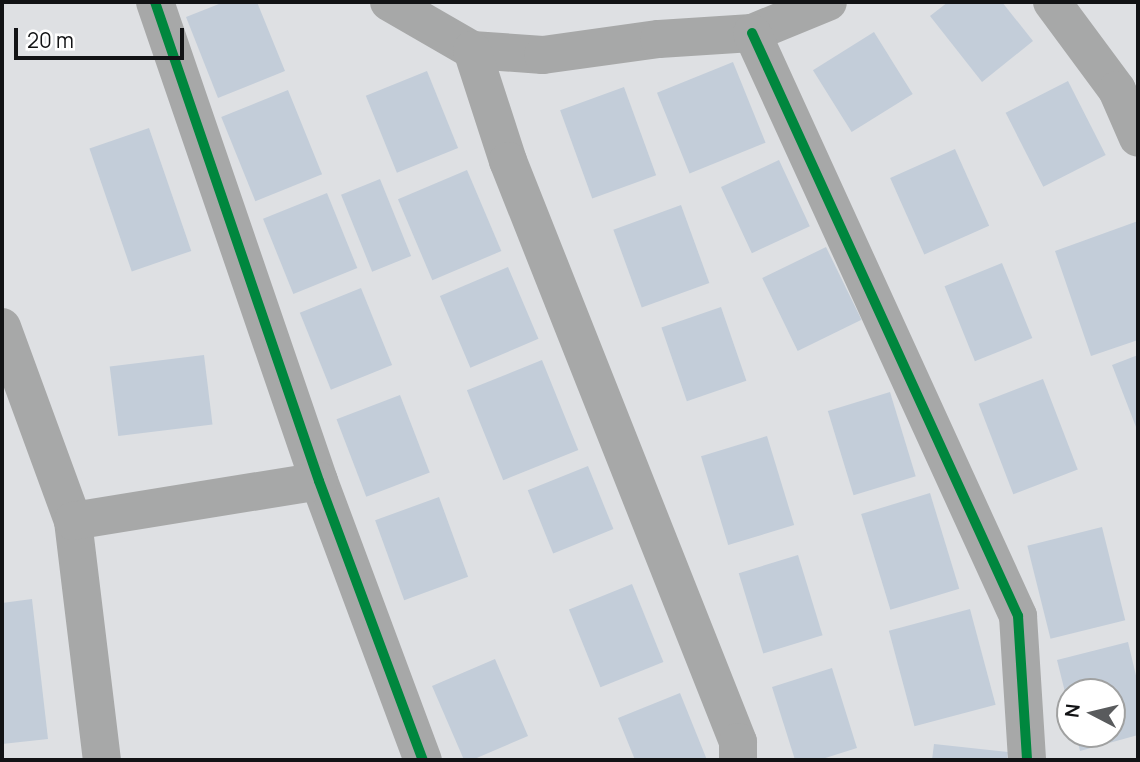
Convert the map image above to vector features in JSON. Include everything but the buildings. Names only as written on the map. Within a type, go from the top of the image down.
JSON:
[{"type":"street","points":[[155,2],[319,481],[423,760]]},
{"type":"street","points":[[389,2],[472,50],[543,55],[659,39],[751,33],[828,2]]},
{"type":"street","points":[[1052,2],[1116,90],[1138,138]]},
{"type":"street","points":[[751,33],[1018,617],[1027,760]]},
{"type":"street","points":[[472,50],[508,161],[738,742],[738,760]]},
{"type":"street","points":[[2,327],[73,521],[102,760]]},
{"type":"street","points":[[73,521],[319,481]]},
{"type":"cycle path","points":[[155,2],[319,481],[423,760]]},
{"type":"cycle path","points":[[752,33],[1018,616],[1027,760]]}]
